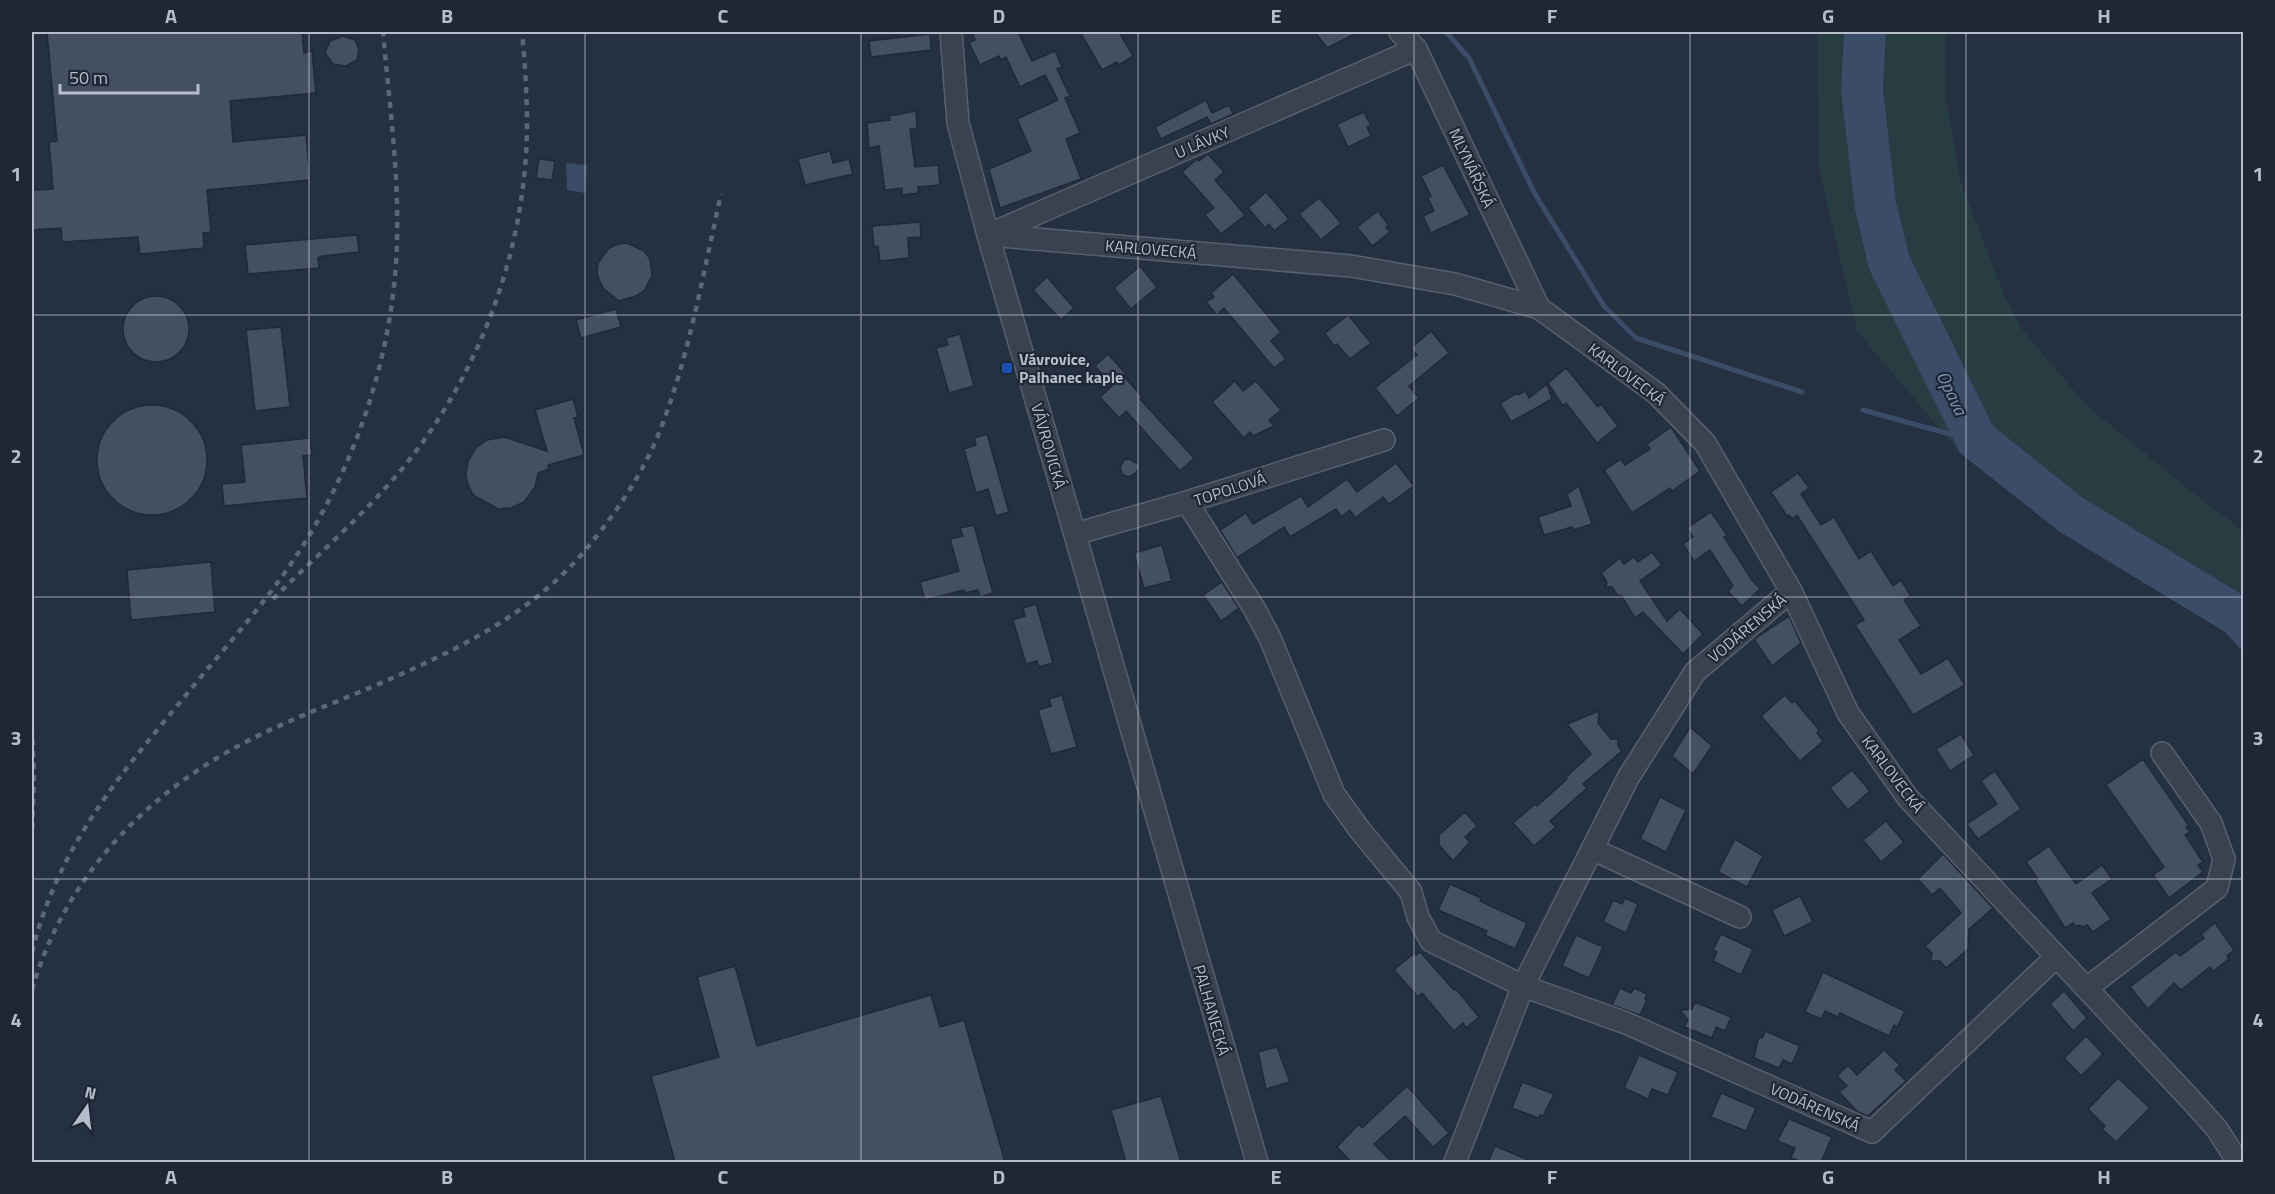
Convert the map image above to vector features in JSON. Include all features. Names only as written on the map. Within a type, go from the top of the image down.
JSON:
[{"type":"street","name":"VÁVROVICKÁ","points":[[951,32],[958,123],[988,235],[1167,857]]},
{"type":"street","name":"MLYNÁŘSKÁ","points":[[1400,32],[1416,49],[1539,308]]},
{"type":"street","name":"U LÁVKY","points":[[988,235],[1416,49]]},
{"type":"street","name":"KARLOVECKÁ","points":[[988,235],[1351,266],[1455,284],[1539,308],[1656,393],[1705,442],[1791,591],[1848,713],[1908,798],[2211,1122],[2238,1162]]},
{"type":"street","name":"TOPOLOVÁ","points":[[1075,534],[1187,502],[1384,440]]},
{"type":"street","name":"VODÁRENSKÁ","points":[[1187,502],[1254,608],[1270,638],[1334,794],[1359,829],[1411,892],[1418,917],[1431,941],[1523,986],[1626,1023],[1872,1132],[2056,957]]},
{"type":"street","name":"VODÁRENSKÁ","points":[[1455,1162],[1523,986],[1628,778],[1695,672],[1791,591]]},
{"type":"street","points":[[2086,988],[2217,888],[2224,859],[2211,823],[2163,753]]},
{"type":"street","points":[[1592,849],[1740,916]]},
{"type":"street","name":"PALHANECKÁ","points":[[1167,857],[1257,1162]]},
{"type":"green space","points":[[1817,32],[1844,32],[1841,91],[1869,269],[1960,453],[1857,331],[1819,169]]},
{"type":"green space","points":[[1886,32],[1945,32],[1946,100],[1961,182],[2004,295],[2021,328],[2088,407],[2243,531],[2243,595],[2083,498],[1993,426],[1909,255],[1896,202],[1883,89]]},
{"type":"water","name":"Opava","points":[[1844,32],[1886,32],[1883,89],[1896,202],[1909,255],[1993,426],[2083,498],[2243,595],[2243,652],[2225,632],[2060,532],[1960,453],[1869,269],[1855,209],[1841,91]]},
{"type":"water","points":[[566,163],[587,165],[585,193],[567,190]]},
{"type":"building","points":[[47,32],[302,32],[304,53],[312,51],[316,93],[230,101],[233,142],[306,135],[310,180],[207,190],[211,232],[203,233],[204,248],[140,254],[138,237],[62,242],[61,228],[32,230],[32,190],[53,189],[49,142],[57,141]]},
{"type":"building","points":[[972,32],[1018,32],[1032,61],[1055,51],[1062,67],[1057,69],[1070,96],[1065,98],[1080,133],[1066,139],[1081,179],[1000,208],[989,169],[1031,151],[1017,119],[1058,100],[1045,75],[1020,87],[1006,57],[1001,60],[999,56],[980,65],[969,43],[975,40]]},
{"type":"building","points":[[1080,32],[1119,32],[1133,56],[1119,65],[1117,62],[1102,70]]},
{"type":"building","points":[[1315,32],[1359,32],[1327,48]]},
{"type":"building","points":[[930,34],[931,50],[871,57],[869,41]]},
{"type":"building","points":[[343,36],[355,40],[359,50],[357,60],[346,66],[333,64],[325,53],[330,41]]},
{"type":"building","points":[[1206,100],[1212,113],[1229,105],[1233,114],[1211,124],[1207,117],[1161,139],[1155,127]]},
{"type":"building","points":[[916,111],[917,129],[910,129],[915,167],[938,165],[940,185],[918,187],[918,193],[902,195],[902,188],[885,190],[879,146],[869,148],[867,123],[890,120],[889,116]]},
{"type":"building","points":[[1364,112],[1371,126],[1367,127],[1371,136],[1348,147],[1337,124]]},
{"type":"building","points":[[830,151],[833,163],[849,159],[853,174],[805,185],[798,159]]},
{"type":"building","points":[[1208,154],[1224,172],[1215,180],[1245,215],[1221,234],[1205,215],[1214,208],[1182,172],[1197,159],[1199,161]]},
{"type":"building","points":[[539,159],[555,161],[552,180],[536,178]]},
{"type":"building","points":[[1443,165],[1470,215],[1431,233],[1423,216],[1434,211],[1428,198],[1431,196],[1421,176]]},
{"type":"building","points":[[1266,192],[1289,219],[1274,231],[1269,224],[1265,228],[1248,208]]},
{"type":"building","points":[[1319,198],[1341,223],[1321,240],[1299,214]]},
{"type":"building","points":[[1378,211],[1389,226],[1386,227],[1390,232],[1372,246],[1357,227]]},
{"type":"building","points":[[920,222],[921,237],[908,238],[909,258],[880,261],[878,246],[874,247],[872,226]]},
{"type":"building","points":[[357,235],[359,252],[322,256],[318,258],[319,268],[248,274],[245,245]]},
{"type":"building","points":[[627,243],[644,251],[650,259],[652,276],[644,291],[619,301],[604,289],[600,282],[597,273],[598,263],[609,248]]},
{"type":"building","points":[[1140,266],[1157,287],[1131,309],[1114,288]]},
{"type":"building","points":[[1233,274],[1281,332],[1271,341],[1286,359],[1274,368],[1224,308],[1217,315],[1206,302],[1214,297],[1211,293]]},
{"type":"building","points":[[1047,277],[1074,308],[1061,320],[1033,290]]},
{"type":"building","points":[[156,296],[169,299],[179,306],[186,316],[189,329],[186,342],[179,352],[169,359],[156,362],[143,359],[133,352],[126,342],[123,329],[126,316],[133,306],[143,299]]},
{"type":"building","points":[[616,309],[621,327],[581,338],[576,320]]},
{"type":"building","points":[[1348,315],[1371,343],[1350,359],[1337,344],[1334,346],[1325,333]]},
{"type":"building","points":[[281,327],[290,407],[255,411],[246,330]]},
{"type":"building","points":[[1431,331],[1449,353],[1409,386],[1419,398],[1397,416],[1375,388],[1417,355],[1411,348]]},
{"type":"building","points":[[960,334],[974,386],[949,393],[936,348],[948,345],[946,338]]},
{"type":"building","points":[[1108,354],[1126,374],[1124,376],[1142,397],[1140,399],[1194,458],[1180,471],[1126,411],[1119,418],[1100,397],[1112,386],[1095,366]]},
{"type":"building","points":[[1566,368],[1598,407],[1601,404],[1618,426],[1597,443],[1566,403],[1563,406],[1548,383]]},
{"type":"building","points":[[1235,381],[1243,391],[1256,381],[1281,410],[1269,420],[1274,426],[1253,436],[1250,432],[1244,438],[1212,402]]},
{"type":"building","points":[[1547,384],[1552,399],[1511,422],[1500,403],[1525,391],[1529,398]]},
{"type":"building","points":[[573,399],[578,417],[574,418],[584,455],[548,465],[549,469],[538,473],[535,487],[524,502],[511,508],[498,509],[473,495],[466,474],[468,461],[476,448],[487,440],[504,437],[547,451],[535,410]]},
{"type":"building","points":[[152,405],[173,409],[191,421],[203,439],[207,460],[203,481],[191,499],[173,511],[152,515],[131,511],[113,499],[101,481],[97,460],[101,439],[113,421],[131,409]]},
{"type":"building","points":[[1671,427],[1700,471],[1672,491],[1670,488],[1632,513],[1604,470],[1621,459],[1625,465],[1650,449],[1647,444]]},
{"type":"building","points":[[987,434],[1009,512],[996,516],[988,489],[976,493],[964,449],[976,445],[974,438]]},
{"type":"building","points":[[310,438],[312,455],[303,456],[307,498],[224,506],[222,484],[245,482],[241,445]]},
{"type":"building","points":[[1129,459],[1140,465],[1136,473],[1129,477],[1123,475],[1120,467],[1124,460]]},
{"type":"building","points":[[1396,463],[1414,486],[1389,504],[1383,497],[1355,518],[1350,510],[1341,517],[1336,509],[1290,537],[1284,527],[1237,558],[1220,530],[1246,513],[1253,524],[1301,496],[1308,507],[1347,479],[1357,492]]},
{"type":"building","points":[[1798,473],[1809,488],[1801,494],[1821,525],[1834,517],[1859,559],[1871,551],[1893,586],[1901,580],[1911,596],[1904,600],[1921,626],[1899,640],[1921,674],[1948,658],[1965,685],[1913,715],[1855,625],[1864,620],[1797,515],[1792,519],[1789,515],[1787,516],[1771,492]]},
{"type":"building","points":[[1579,486],[1592,524],[1544,535],[1538,517],[1571,506],[1567,494]]},
{"type":"building","points":[[1711,512],[1727,535],[1724,537],[1760,589],[1742,606],[1728,591],[1733,586],[1710,550],[1694,561],[1683,544],[1693,537],[1687,528]]},
{"type":"building","points":[[974,525],[993,593],[980,597],[978,590],[965,593],[964,590],[925,600],[920,582],[959,571],[950,539],[963,536],[960,528]]},
{"type":"building","points":[[1162,545],[1172,581],[1144,588],[1134,553]]},
{"type":"building","points":[[1652,552],[1662,565],[1640,581],[1667,621],[1680,609],[1703,634],[1683,654],[1643,612],[1635,618],[1621,595],[1618,596],[1612,587],[1606,587],[1607,582],[1601,573],[1620,558],[1624,564],[1634,557],[1638,562]]},
{"type":"building","points":[[211,562],[215,612],[131,620],[127,570]]},
{"type":"building","points":[[1222,582],[1239,608],[1221,621],[1203,595]]},
{"type":"building","points":[[1036,604],[1053,663],[1039,667],[1037,661],[1026,664],[1013,620],[1025,616],[1023,608]]},
{"type":"building","points":[[1789,616],[1801,643],[1772,666],[1754,639]]},
{"type":"building","points":[[1062,695],[1077,747],[1051,754],[1038,710],[1051,706],[1049,699]]},
{"type":"building","points":[[1785,695],[1792,703],[1795,701],[1819,730],[1817,733],[1823,741],[1800,761],[1761,716]]},
{"type":"building","points":[[1599,711],[1598,723],[1611,739],[1618,739],[1618,746],[1622,751],[1583,784],[1587,788],[1550,821],[1556,827],[1534,846],[1513,823],[1535,804],[1537,806],[1591,754],[1567,724]]},
{"type":"building","points":[[1690,727],[1712,746],[1693,774],[1672,756]]},
{"type":"building","points":[[1961,734],[1974,755],[1950,771],[1936,749]]},
{"type":"building","points":[[2143,759],[2189,826],[2186,827],[2190,832],[2185,835],[2203,862],[2198,865],[2203,872],[2169,898],[2153,875],[2164,867],[2106,785]]},
{"type":"building","points":[[1852,770],[1870,791],[1848,810],[1830,788]]},
{"type":"building","points":[[1995,771],[2021,809],[1978,839],[1967,824],[1997,804],[1981,781]]},
{"type":"building","points":[[1660,797],[1686,810],[1666,852],[1640,839]]},
{"type":"building","points":[[1465,812],[1477,826],[1465,837],[1470,842],[1453,861],[1439,845],[1439,835]]},
{"type":"building","points":[[1886,821],[1904,842],[1881,862],[1863,840]]},
{"type":"building","points":[[1735,839],[1763,856],[1747,887],[1718,872]]},
{"type":"building","points":[[2049,846],[2076,884],[2102,865],[2112,879],[2092,893],[2111,919],[2093,932],[2087,925],[2075,926],[2073,923],[2065,928],[2035,881],[2038,879],[2026,862]]},
{"type":"building","points":[[1943,854],[1993,908],[1969,929],[1968,949],[1946,968],[1940,961],[1931,961],[1932,953],[1925,946],[1961,913],[1940,888],[1932,895],[1918,879]]},
{"type":"building","points":[[1450,884],[1527,923],[1515,949],[1485,935],[1487,931],[1438,910]]},
{"type":"building","points":[[1800,896],[1813,922],[1784,936],[1772,910]]},
{"type":"building","points":[[1625,898],[1638,904],[1626,933],[1603,922],[1613,900],[1622,904]]},
{"type":"building","points":[[2215,923],[2234,950],[2227,956],[2229,959],[2213,971],[2210,967],[2181,990],[2174,983],[2148,1009],[2130,987],[2176,952],[2180,956],[2204,938],[2201,934]]},
{"type":"building","points":[[1721,934],[1753,949],[1741,975],[1713,961],[1717,952],[1713,950]]},
{"type":"building","points":[[1576,935],[1603,947],[1589,978],[1562,966]]},
{"type":"building","points":[[1420,952],[1479,1017],[1466,1028],[1463,1023],[1454,1031],[1422,993],[1418,997],[1394,970],[1414,953],[1416,955]]},
{"type":"building","points":[[735,966],[757,1046],[931,995],[940,1027],[964,1020],[1005,1162],[675,1162],[651,1076],[719,1057],[697,977]]},
{"type":"building","points":[[1823,972],[1905,1011],[1897,1027],[1894,1025],[1889,1036],[1840,1013],[1838,1017],[1825,1011],[1821,1019],[1805,1012]]},
{"type":"building","points":[[1620,988],[1631,993],[1634,988],[1647,994],[1645,999],[1647,1000],[1640,1015],[1612,1005]]},
{"type":"building","points":[[2064,991],[2087,1018],[2073,1031],[2050,1004]]},
{"type":"building","points":[[1695,1002],[1731,1017],[1725,1031],[1716,1027],[1712,1038],[1684,1027],[1688,1020],[1680,1010],[1692,1009]]},
{"type":"building","points":[[1765,1031],[1800,1046],[1792,1064],[1783,1060],[1779,1068],[1754,1058],[1758,1039],[1763,1037]]},
{"type":"building","points":[[2086,1036],[2103,1054],[2081,1076],[2064,1058]]},
{"type":"building","points":[[1277,1047],[1290,1082],[1266,1089],[1258,1052]]},
{"type":"building","points":[[1884,1050],[1900,1065],[1895,1070],[1906,1081],[1868,1116],[1858,1112],[1839,1092],[1847,1086],[1837,1076],[1848,1065],[1857,1075]]},
{"type":"building","points":[[1639,1055],[1678,1072],[1668,1095],[1652,1089],[1648,1099],[1624,1088]]},
{"type":"building","points":[[2118,1078],[2150,1108],[2116,1142],[2102,1129],[2105,1126],[2088,1109]]},
{"type":"building","points":[[1522,1082],[1554,1094],[1543,1116],[1540,1115],[1538,1118],[1512,1108]]},
{"type":"building","points":[[1407,1086],[1449,1133],[1433,1147],[1405,1116],[1374,1144],[1392,1162],[1351,1162],[1337,1147],[1359,1124],[1362,1128]]},
{"type":"building","points":[[1721,1093],[1756,1108],[1746,1131],[1711,1117]]},
{"type":"building","points":[[1161,1096],[1181,1162],[1126,1162],[1111,1110]]},
{"type":"building","points":[[1789,1119],[1832,1137],[1821,1162],[1802,1162],[1791,1158],[1795,1148],[1777,1141]]},
{"type":"building","points":[[1495,1146],[1533,1162],[1488,1162]]},
{"type":"waterway","points":[[1446,32],[1469,58],[1535,194],[1604,306],[1636,338],[1802,392]]},
{"type":"waterway","points":[[1863,410],[1957,436]]},
{"type":"railway","points":[[32,952],[44,911],[78,839],[147,742],[254,613],[292,562],[324,510],[357,437],[381,360],[389,321],[397,242],[395,163],[383,32]]},
{"type":"railway","points":[[273,599],[395,478],[436,423],[479,344],[496,302],[519,216],[525,171],[527,127],[522,32]]},
{"type":"railway","points":[[32,990],[46,950],[64,913],[86,878],[111,846],[139,817],[171,790],[204,766],[240,745],[289,721],[433,660],[490,629],[542,593],[588,547],[609,520],[645,463],[670,404],[687,345],[721,194]]},
{"type":"railway","points":[[32,727],[34,778],[32,833]]},
{"type":"place","name":"Vávrovice, Palhanec kaple","points":[[1007,368]]}]
